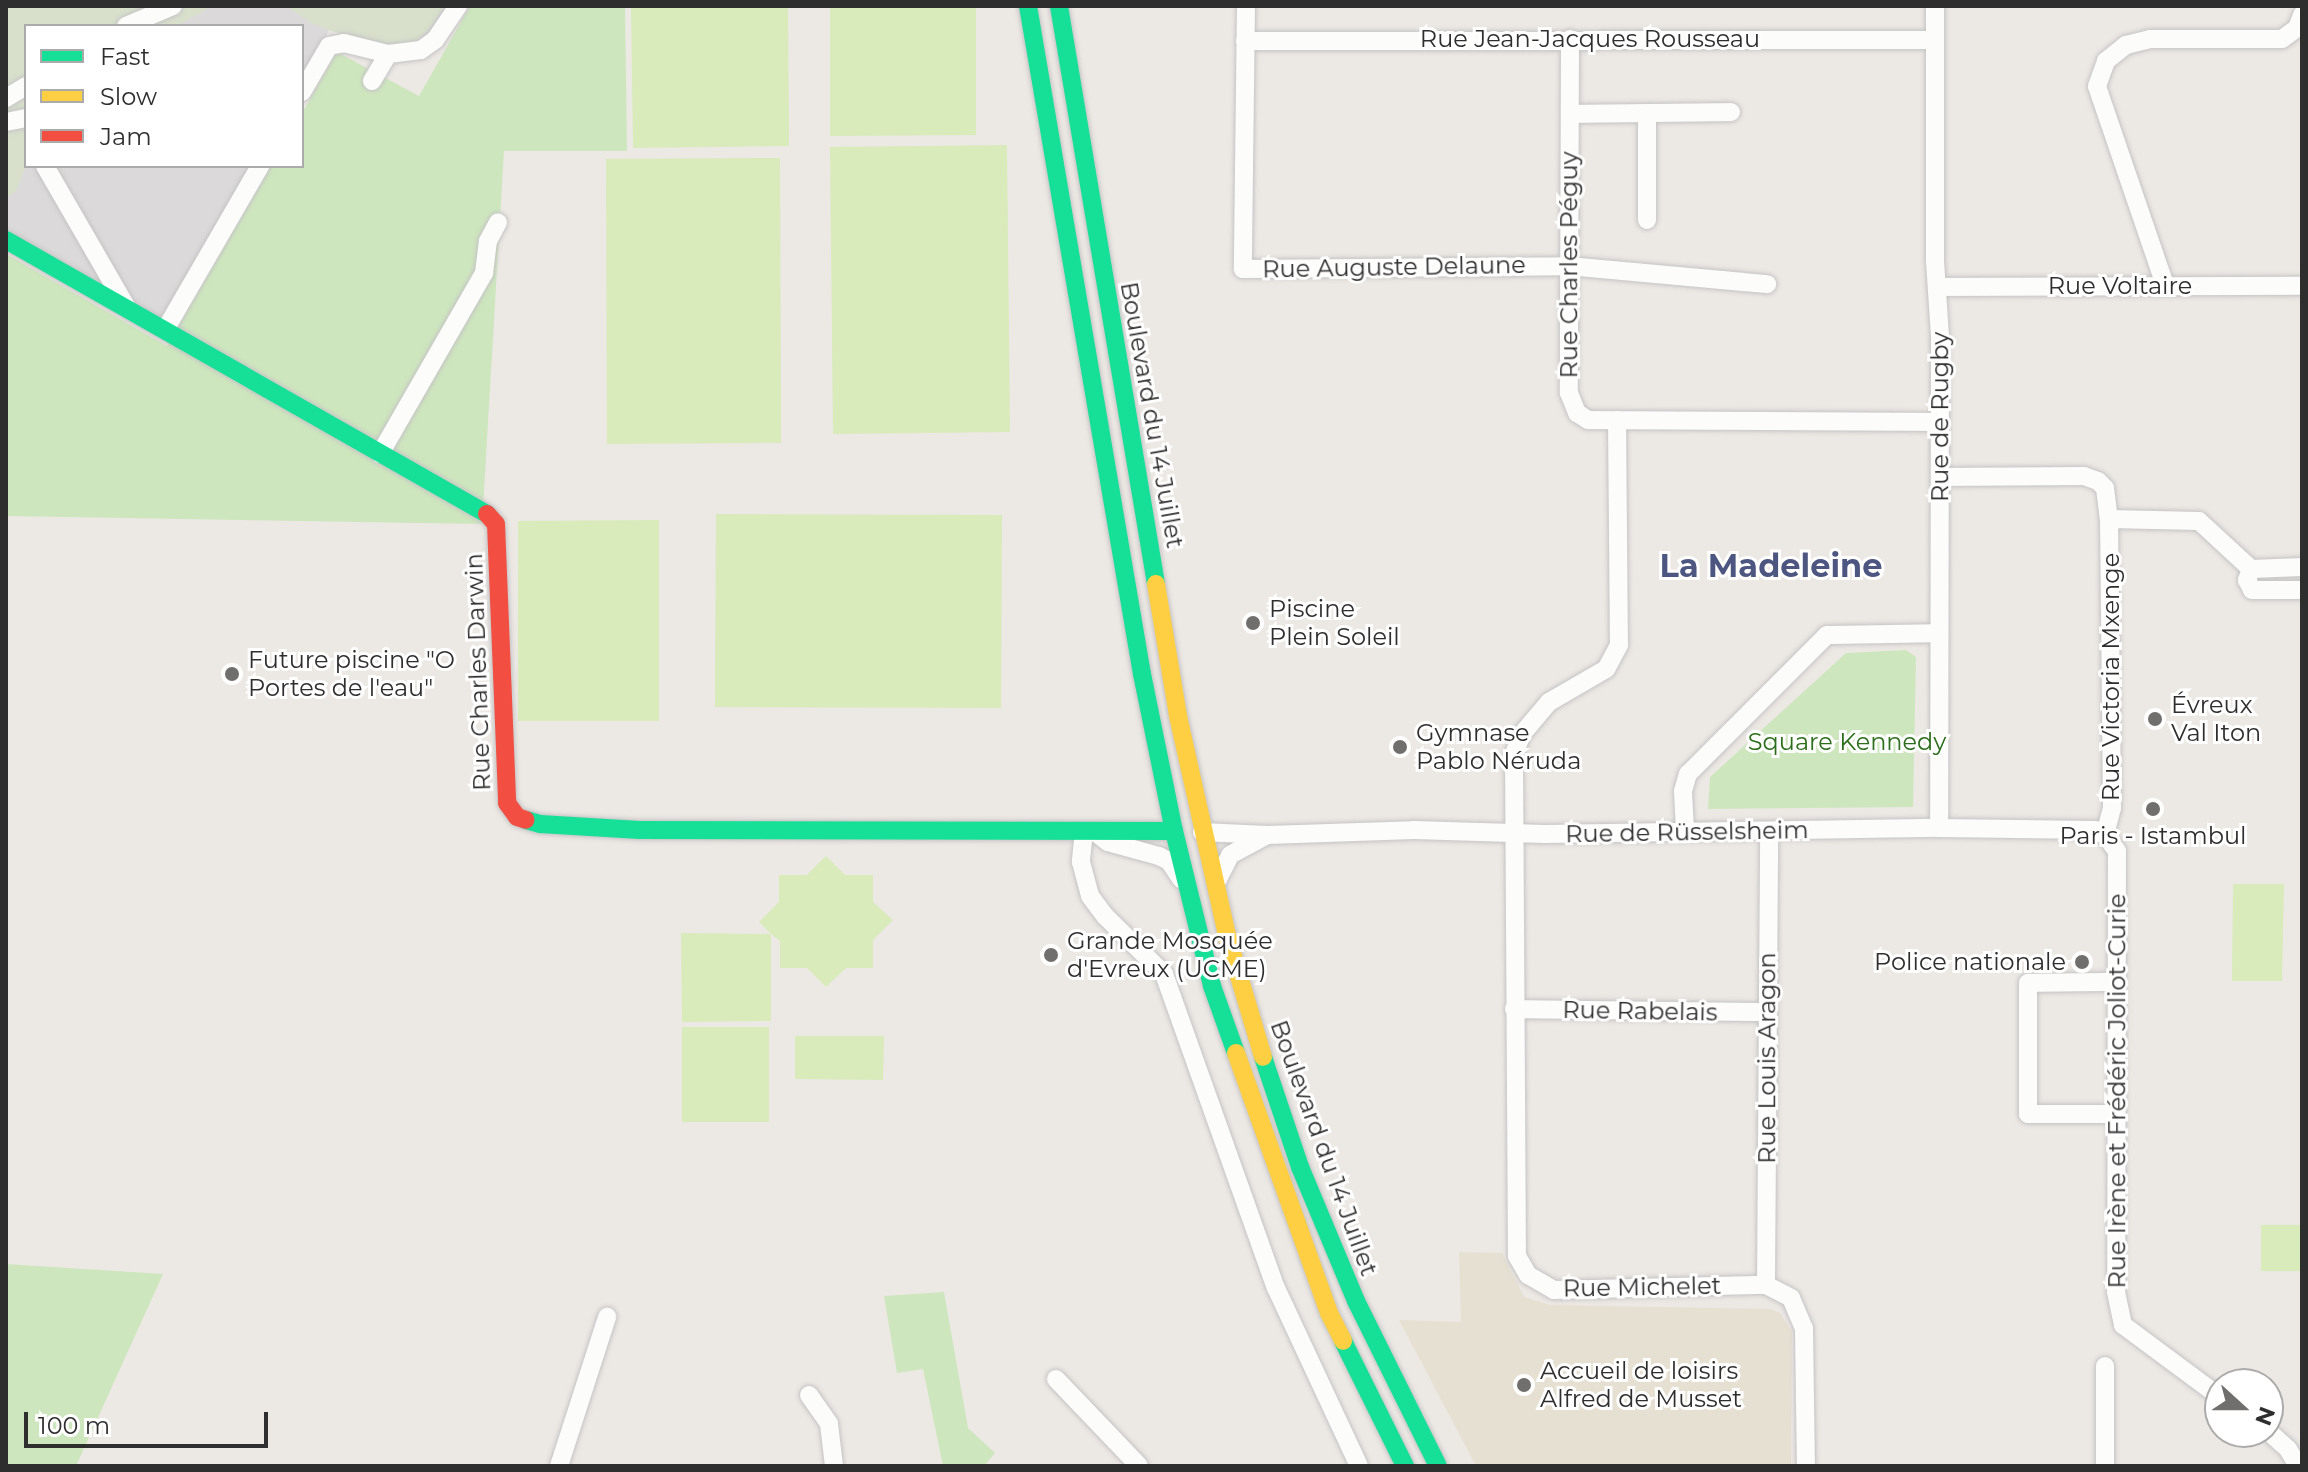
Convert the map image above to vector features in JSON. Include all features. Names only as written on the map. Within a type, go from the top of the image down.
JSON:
[{"type":"main road","points":[[1028,6],[1134,628],[1174,831],[1212,986],[1240,1072],[1329,1313],[1405,1466]]},
{"type":"main road","name":"Boulevard du 14 Juillet","points":[[1059,6],[1178,716],[1215,886],[1252,1023],[1300,1167],[1356,1301],[1438,1466]]},
{"type":"main road","name":"Rue Charles Darwin","points":[[6,240],[380,454],[481,508],[496,524],[507,803],[517,817],[540,824],[640,830],[1090,832]]},
{"type":"main road","points":[[1090,832],[1202,832]]},
{"type":"street","points":[[137,19],[173,6]]},
{"type":"street","points":[[304,89],[329,46],[344,43],[388,54],[421,50],[435,40],[458,6]]},
{"type":"street","name":"Rue Auguste Delaune","points":[[1246,6],[1243,269],[1568,266]]},
{"type":"street","name":"Rue de Rugby","points":[[1935,6],[1940,422],[1939,828]]},
{"type":"street","points":[[2165,285],[2097,86],[2106,61],[2126,45],[2150,39],[2282,39],[2297,28],[2302,15]]},
{"type":"street","name":"Rue Charles Péguy","points":[[1570,39],[1570,403],[1588,420],[1940,422]]},
{"type":"street","name":"Rue Jean-Jacques Rousseau","points":[[1245,41],[1935,40]]},
{"type":"street","points":[[372,81],[388,54]]},
{"type":"street","points":[[6,98],[24,87]]},
{"type":"street","points":[[1570,114],[1731,112]]},
{"type":"street","points":[[1647,113],[1647,220]]},
{"type":"street","points":[[46,168],[128,310]]},
{"type":"street","points":[[165,330],[259,168]]},
{"type":"street","points":[[380,454],[484,273],[488,241],[498,222]]},
{"type":"street","points":[[1568,266],[1767,284]]},
{"type":"street","name":"Rue Voltaire","points":[[1937,287],[2302,286]]},
{"type":"street","name":"Rue Michelet","points":[[1617,420],[1619,645],[1606,669],[1549,702],[1522,734],[1514,754],[1517,1256],[1528,1275],[1554,1290],[1766,1285]]},
{"type":"street","name":"Rue Victoria Mxenge","points":[[1940,477],[2084,476],[2098,481],[2105,488],[2109,519],[2112,814],[2105,835]]},
{"type":"street","name":"Rue Victoria Mxenge","points":[[2109,519],[2199,521],[2251,569],[2247,580],[2252,590],[2302,590]]},
{"type":"street","points":[[2251,569],[2302,567]]},
{"type":"street","points":[[1685,830],[1683,791],[1688,774],[1827,635],[1938,633]]},
{"type":"street","points":[[1197,807],[1259,840]]},
{"type":"street","name":"Rue de Rüsselsheim","points":[[1202,832],[1259,840],[1400,830],[1516,834],[1939,828],[2085,830],[2105,835]]},
{"type":"street","name":"Rue Louis Aragon","points":[[1766,1285],[1769,831]]},
{"type":"street","points":[[1187,888],[1169,861],[1131,846],[1108,842],[1090,832],[1081,862],[1090,896],[1105,916],[1164,974],[1276,1288],[1359,1466]]},
{"type":"street","name":"Rue Irène et Frédéric Joliot-Curie","points":[[2105,835],[2117,851],[2114,1114],[2116,1292],[2123,1325],[2204,1385]]},
{"type":"street","points":[[1215,886],[1230,855],[1259,840]]},
{"type":"street","points":[[2114,1114],[2028,1114],[2028,983],[2115,982]]},
{"type":"street","name":"Rue Rabelais","points":[[1514,1009],[1767,1012]]},
{"type":"street","points":[[1766,1285],[1791,1298],[1804,1328],[1806,1466]]},
{"type":"street","points":[[559,1466],[607,1317]]},
{"type":"street","points":[[2105,1366],[2105,1466]]},
{"type":"street","points":[[1056,1379],[1139,1466]]},
{"type":"street","points":[[809,1395],[829,1424],[834,1466]]},
{"type":"street","points":[[2284,1445],[2298,1466]]},
{"type":"shaded area","points":[[6,6],[450,6],[439,25],[414,45],[388,46],[329,30],[304,74],[304,24],[24,24],[24,168],[253,168],[165,327],[6,237]]},
{"type":"shaded area","points":[[1459,1252],[1502,1253],[1524,1297],[1550,1305],[1770,1309],[1780,1313],[1792,1332],[1791,1466],[1476,1466],[1399,1320],[1461,1322]]},
{"type":"green space","points":[[6,6],[212,6],[180,24],[24,24],[25,168],[16,191],[6,198]]},
{"type":"green space","points":[[286,6],[444,6],[431,28],[407,49],[331,31],[311,23]]},
{"type":"green space","points":[[470,6],[625,6],[627,151],[504,151],[482,524],[6,516],[6,254],[167,346],[270,168],[304,168],[304,110],[337,52],[419,96]]},
{"type":"green space","points":[[631,6],[788,6],[789,146],[633,148]]},
{"type":"green space","points":[[830,6],[976,6],[976,135],[830,136]]},
{"type":"green space","points":[[1007,145],[1010,432],[833,434],[830,147]]},
{"type":"green space","points":[[780,158],[781,443],[607,444],[606,159]]},
{"type":"green space","points":[[716,514],[1002,515],[1001,708],[715,707]]},
{"type":"green space","points":[[659,520],[659,721],[518,721],[518,521]]},
{"type":"green space","name":"Square Kennedy","points":[[1906,650],[1916,657],[1913,807],[1708,809],[1710,777],[1846,653]]},
{"type":"green space","points":[[826,856],[845,875],[873,875],[873,902],[893,920],[873,940],[873,968],[846,968],[826,987],[807,968],[780,968],[780,941],[759,922],[779,902],[779,875],[807,875]]},
{"type":"green space","points":[[2233,884],[2284,884],[2282,981],[2232,981]]},
{"type":"green space","points":[[681,933],[771,934],[771,1021],[682,1022]]},
{"type":"green space","points":[[682,1027],[769,1027],[769,1122],[682,1122]]},
{"type":"green space","points":[[795,1036],[884,1036],[883,1080],[795,1079]]},
{"type":"green space","points":[[2261,1225],[2302,1225],[2302,1271],[2261,1271]]},
{"type":"green space","points":[[6,1264],[163,1274],[76,1466],[6,1466]]},
{"type":"green space","points":[[944,1292],[968,1428],[995,1453],[984,1466],[943,1466],[923,1369],[897,1373],[884,1296]]},
{"type":"traffic: fast","points":[[1028,6],[1142,674],[1174,831],[1212,986],[1236,1053]]},
{"type":"traffic: fast","points":[[1059,6],[1156,584]]},
{"type":"traffic: fast","points":[[6,240],[487,514]]},
{"type":"traffic: fast","points":[[526,820],[540,824],[640,830],[1174,831]]},
{"type":"traffic: fast","points":[[1263,1057],[1300,1167],[1356,1301],[1438,1466]]},
{"type":"traffic: fast","points":[[1343,1341],[1405,1466]]},
{"type":"traffic: slow","points":[[1156,584],[1178,716],[1227,936],[1263,1057]]},
{"type":"traffic: slow","points":[[1236,1053],[1329,1313],[1343,1341]]},
{"type":"traffic: jam","points":[[487,514],[496,524],[507,803],[517,817],[526,820]]},
{"type":"place","name":"Piscine Plein Soleil","points":[[1253,623]]},
{"type":"place","name":"Future piscine \"O Portes de l'eau\"","points":[[232,674]]},
{"type":"place","name":"Évreux Val Iton","points":[[2155,719]]},
{"type":"place","name":"Gymnase Pablo Néruda","points":[[1400,747]]},
{"type":"place","name":"Paris - Istambul","points":[[2153,809]]},
{"type":"place","name":"Grande Mosquée d'Evreux (UCME)","points":[[1051,955]]},
{"type":"place","name":"Police nationale","points":[[2082,962]]},
{"type":"place","name":"Accueil de loisirs Alfred de Musset","points":[[1524,1385]]},
{"type":"district","name":"La Madeleine","points":[[1771,566]]}]
